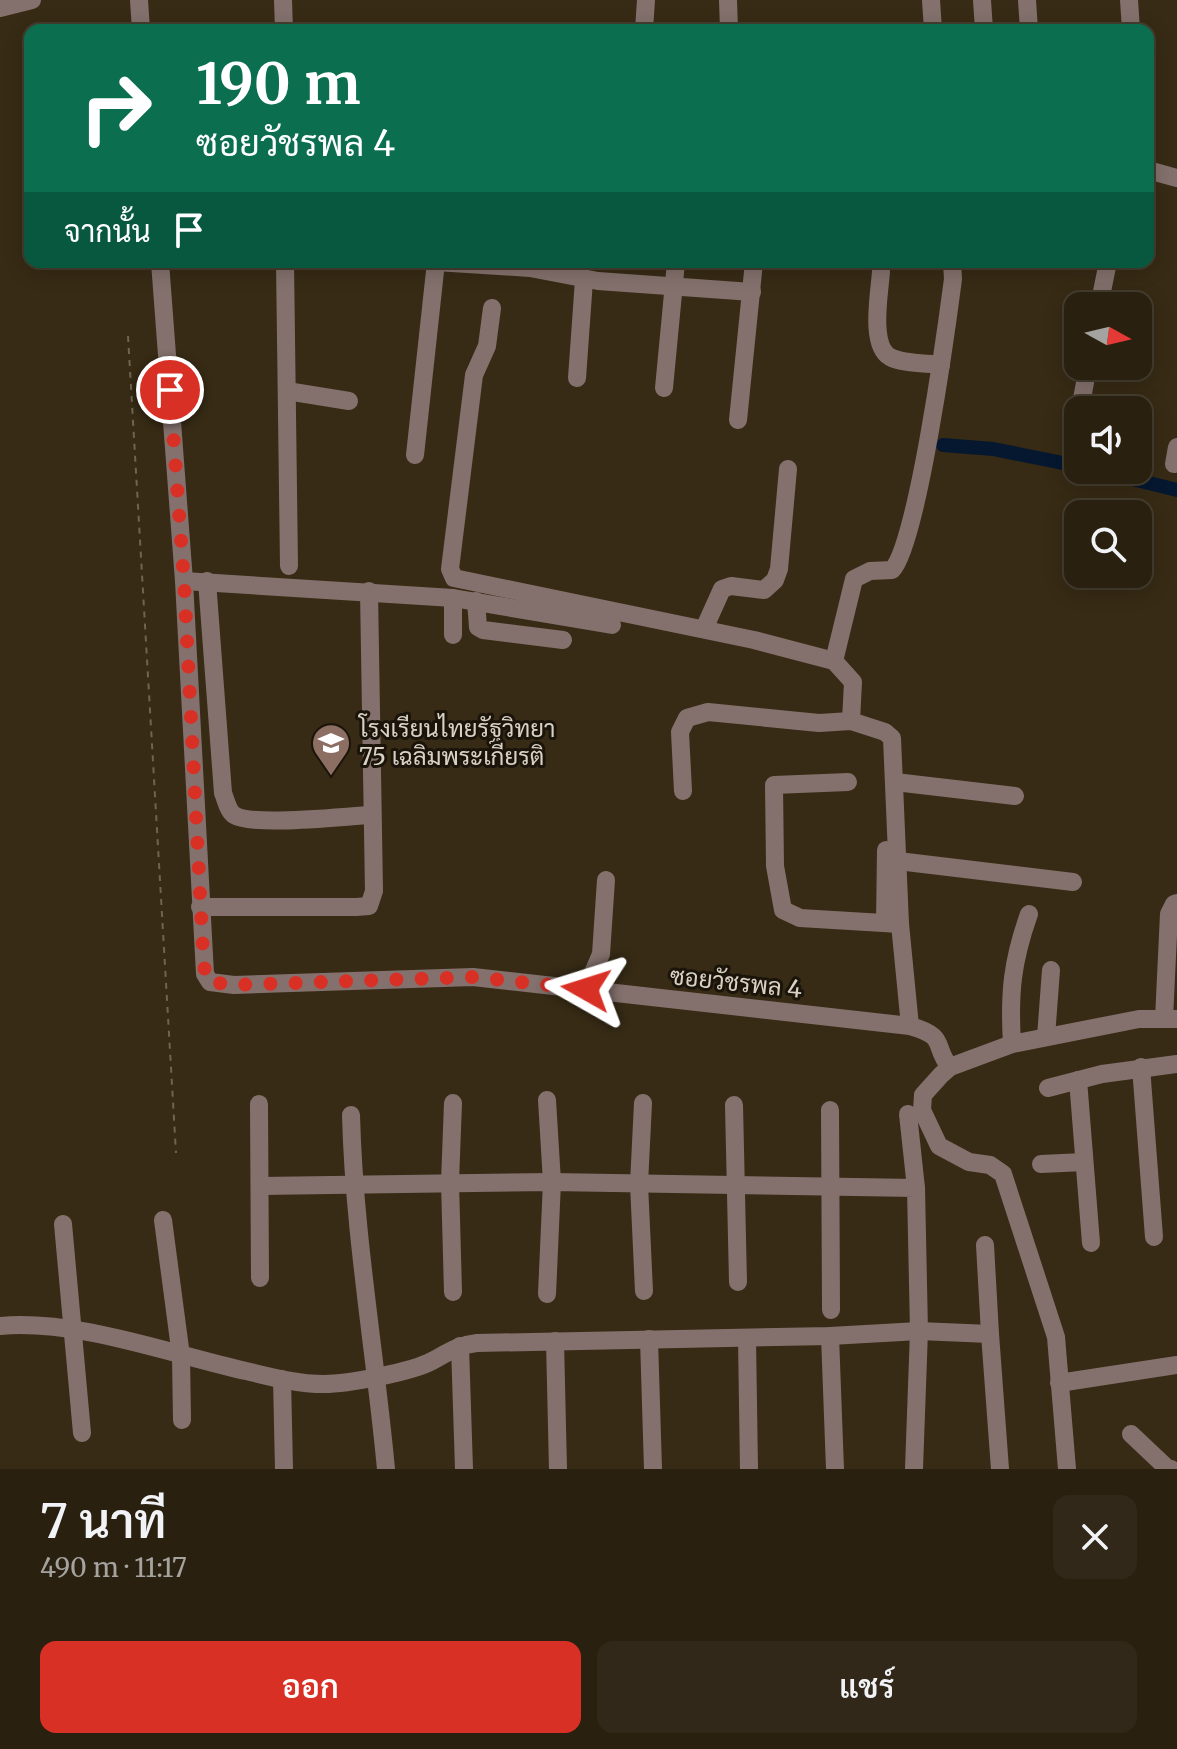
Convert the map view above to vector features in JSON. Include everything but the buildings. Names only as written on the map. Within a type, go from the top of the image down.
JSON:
[{"type":"street","points":[[0,8],[32,0]]},
{"type":"street","points":[[139,0],[141,24]]},
{"type":"street","points":[[283,0],[284,24]]},
{"type":"street","points":[[644,24],[646,0]]},
{"type":"street","points":[[728,0],[729,24]]},
{"type":"street","points":[[931,0],[933,24]]},
{"type":"street","points":[[982,0],[984,24]]},
{"type":"street","points":[[1027,0],[1029,24]]},
{"type":"street","points":[[1129,0],[1131,24]]},
{"type":"street","points":[[1154,172],[1177,178]]},
{"type":"street","name":"ซอยวัชรพล 4","points":[[160,268],[184,581],[200,907],[205,974],[210,982],[219,985],[473,977],[910,1026],[924,1030],[940,1041],[945,1061],[950,1067]]},
{"type":"street","points":[[285,268],[289,566]]},
{"type":"street","points":[[415,455],[435,268]]},
{"type":"street","points":[[542,268],[591,280],[752,292]]},
{"type":"street","points":[[577,378],[591,280],[597,268]]},
{"type":"street","points":[[664,388],[676,268]]},
{"type":"street","points":[[738,420],[754,268]]},
{"type":"street","points":[[834,661],[854,579],[870,571],[892,570],[898,564],[911,520],[941,365],[952,268]]},
{"type":"street","points":[[1102,292],[1107,268]]},
{"type":"street","points":[[881,271],[877,326],[884,352],[892,358],[941,365]]},
{"type":"street","points":[[492,308],[487,346],[474,375],[450,574],[458,581],[612,609],[834,661],[853,682],[851,721]]},
{"type":"street","points":[[287,391],[349,401]]},
{"type":"street","points":[[704,629],[722,589],[731,586],[764,590],[775,580],[779,569],[788,469]]},
{"type":"street","points":[[184,581],[453,598],[612,625]]},
{"type":"street","points":[[207,581],[223,793],[230,810],[235,816],[259,821],[371,815]]},
{"type":"street","points":[[200,907],[369,906],[374,891],[369,591]]},
{"type":"street","points":[[453,598],[453,635]]},
{"type":"street","points":[[476,601],[476,621],[483,630],[563,640]]},
{"type":"street","points":[[683,791],[680,732],[687,718],[708,712],[819,723],[851,721],[885,732],[892,738],[898,861],[892,923]]},
{"type":"street","points":[[848,782],[774,785],[775,866],[783,910],[800,918],[892,923]]},
{"type":"street","points":[[895,782],[1015,796]]},
{"type":"street","points":[[886,833],[892,923],[910,1026]]},
{"type":"street","points":[[898,861],[1073,882]]},
{"type":"street","points":[[586,989],[601,954],[606,880]]},
{"type":"street","points":[[1067,1469],[1056,1337],[1003,1174],[990,1165],[969,1162],[939,1146],[922,1110],[923,1095],[950,1067],[1012,1044],[1139,1019],[1170,1019],[1169,914],[1177,903]]},
{"type":"street","points":[[1012,1044],[1009,1004],[1015,953],[1029,914]]},
{"type":"street","points":[[1046,1037],[1051,970]]},
{"type":"street","points":[[1048,1088],[1141,1067],[1177,1064]]},
{"type":"street","points":[[1141,1067],[1154,1237]]},
{"type":"street","points":[[1078,1080],[1091,1243]]},
{"type":"street","points":[[547,1100],[552,1182],[547,1294]]},
{"type":"street","points":[[453,1103],[450,1182],[453,1292]]},
{"type":"street","points":[[643,1103],[639,1184],[644,1291]]},
{"type":"street","points":[[259,1104],[260,1278]]},
{"type":"street","points":[[734,1105],[738,1282]]},
{"type":"street","points":[[830,1110],[831,1310]]},
{"type":"street","points":[[908,1114],[916,1188],[919,1331],[914,1469]]},
{"type":"street","points":[[351,1115],[353,1184],[386,1469]]},
{"type":"street","points":[[1041,1164],[1084,1162]]},
{"type":"street","points":[[260,1186],[552,1182],[916,1188]]},
{"type":"street","points":[[163,1220],[181,1356],[182,1420]]},
{"type":"street","points":[[63,1224],[82,1433]]},
{"type":"street","points":[[985,1245],[1000,1469]]},
{"type":"street","points":[[0,1326],[73,1329],[282,1379],[325,1384],[377,1377],[431,1362],[460,1346],[477,1343],[830,1336],[919,1331],[990,1334]]},
{"type":"street","points":[[830,1336],[835,1469]]},
{"type":"street","points":[[747,1338],[749,1469]]},
{"type":"street","points":[[649,1339],[653,1469]]},
{"type":"street","points":[[555,1341],[558,1469]]},
{"type":"street","points":[[460,1346],[464,1469]]},
{"type":"street","points":[[1059,1383],[1177,1365]]},
{"type":"street","points":[[282,1379],[284,1469]]},
{"type":"street","points":[[1131,1434],[1171,1469]]},
{"type":"path","points":[[128,336],[176,1153]]},
{"type":"waterway","points":[[943,445],[993,449],[1064,463]]},
{"type":"waterway","points":[[1152,484],[1177,490]]},
{"type":"place","name":"โรงเรียนไทยรัฐวิทยา 75 เฉลิมพระเกียรติ","points":[[331,777]]},
{"type":"route","points":[[170,390],[184,581],[203,952],[205,974],[210,982],[234,985],[473,977],[586,989]]}]
